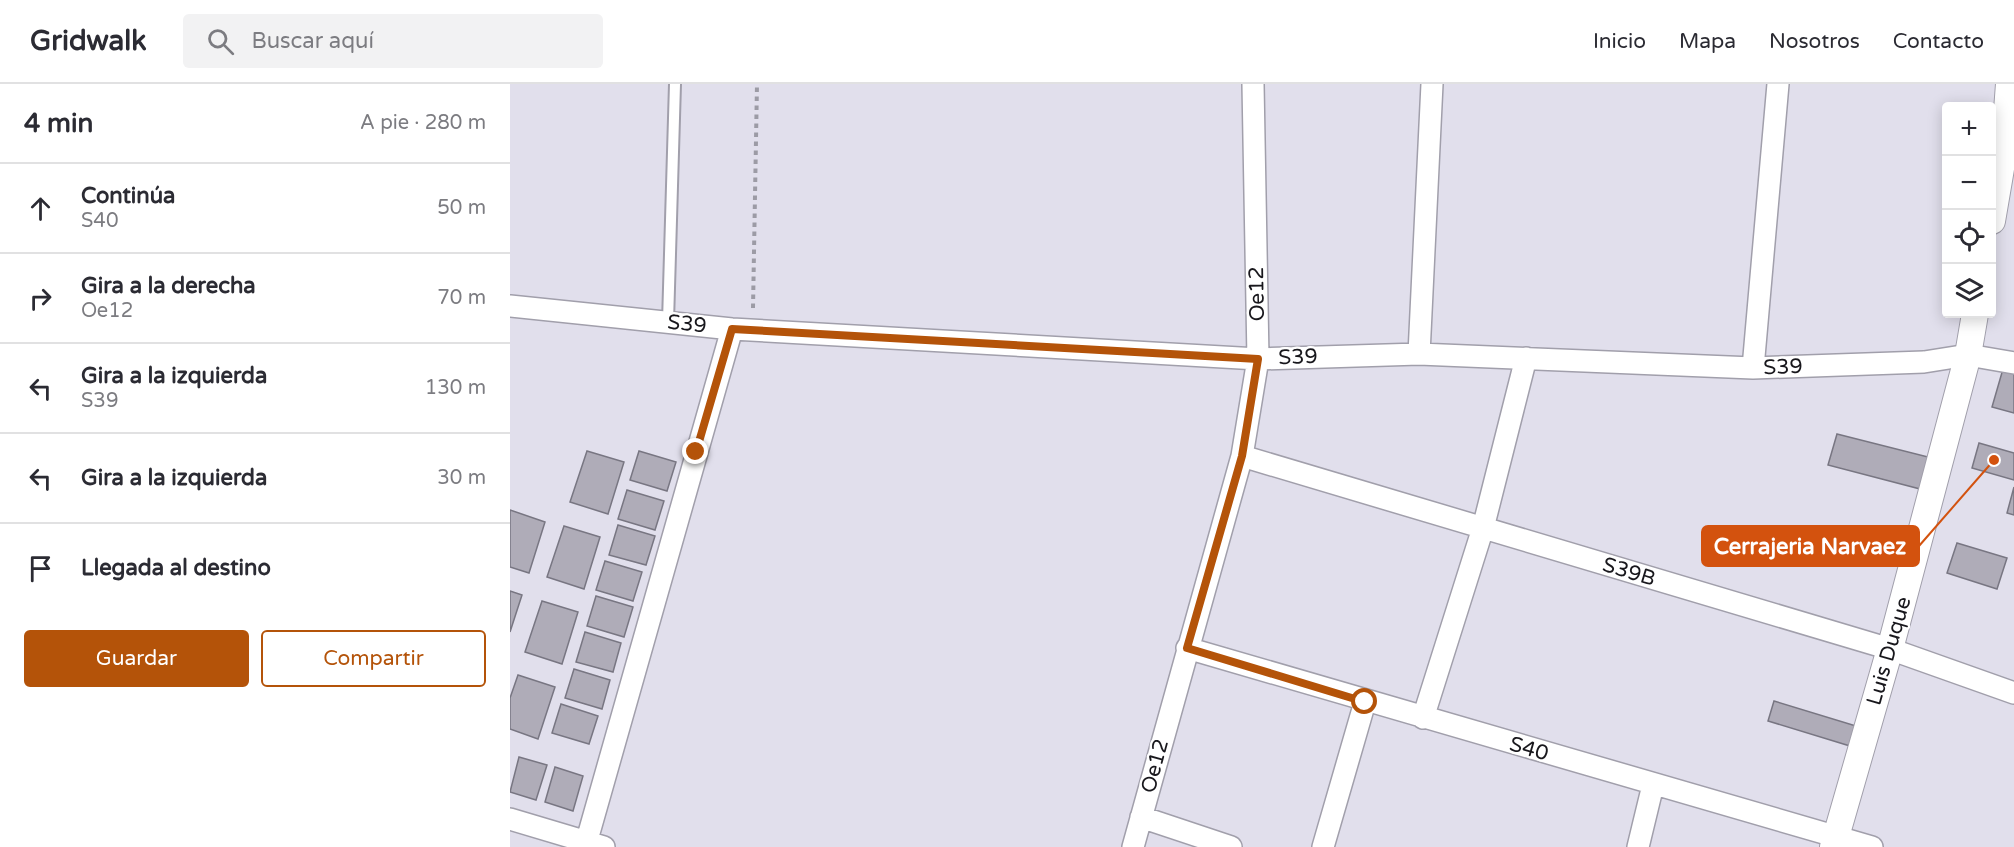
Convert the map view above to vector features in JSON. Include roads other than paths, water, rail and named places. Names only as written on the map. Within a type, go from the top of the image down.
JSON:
[{"type":"street","name":"Oe12","points":[[1133,847],[1242,456],[1258,359],[1253,84]]},
{"type":"street","points":[[1419,354],[1432,84]]},
{"type":"street","points":[[1753,368],[1778,84]]},
{"type":"street","points":[[1995,210],[2009,153],[2009,84]]},
{"type":"street","name":"S39","points":[[510,306],[743,330],[1258,359],[1419,354],[1753,368],[1924,362],[1968,355],[2014,363]]},
{"type":"street","name":"Luis Duque","points":[[1834,842],[1890,649],[1968,355],[1974,318]]},
{"type":"street","points":[[510,819],[592,845],[743,330]]},
{"type":"street","points":[[1423,718],[1483,528],[1526,358]]},
{"type":"street","name":"S39B","points":[[1242,456],[1890,649],[2014,693]]},
{"type":"street","name":"S40","points":[[1187,648],[1653,785],[1834,842],[1872,847]]},
{"type":"street","points":[[1323,847],[1365,702]]},
{"type":"street","points":[[1638,847],[1653,785]]},
{"type":"street","points":[[1141,817],[1231,847]]},
{"type":"lane","points":[[668,322],[675,84]]},
{"type":"place","name":"Cerrajeria Narvaez","points":[[1994,460]]}]
